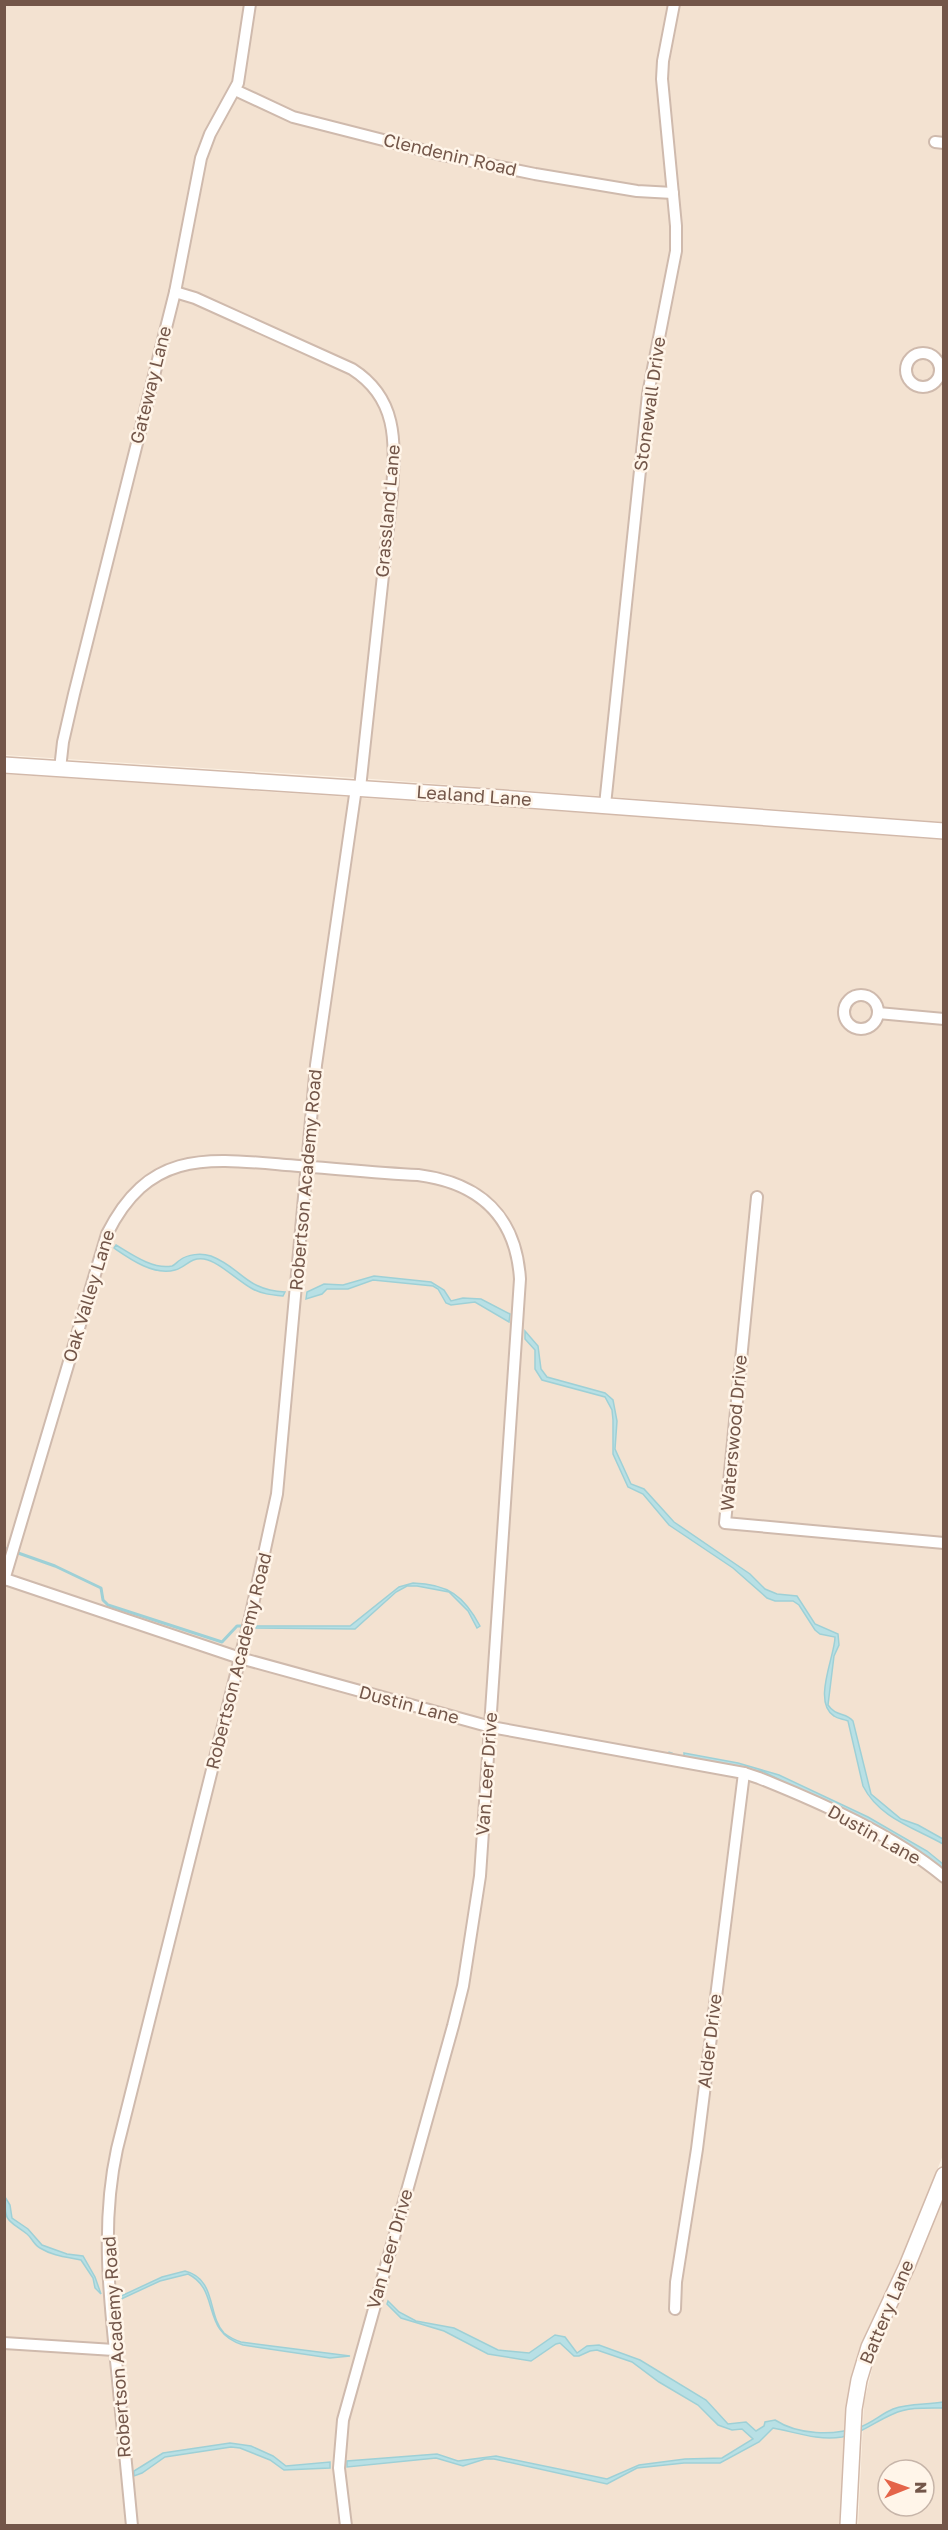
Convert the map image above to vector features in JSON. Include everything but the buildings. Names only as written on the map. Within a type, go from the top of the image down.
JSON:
[{"type":"street","name":"Gateway Lane","points":[[60,769],[66,728],[175,292],[203,151],[214,126],[235,90],[240,72],[250,4]]},
{"type":"street","name":"Stonewall Drive","points":[[605,805],[648,394],[676,258],[676,226],[662,79],[663,61],[674,4]]},
{"type":"street","name":"Clendenin Road","points":[[235,90],[292,117],[442,155],[535,174],[637,191],[673,193]]},
{"type":"street","name":"Grassland Lane","points":[[175,292],[195,298],[352,369],[370,383],[389,414],[394,433],[392,492],[358,788]]},
{"type":"street","name":"Lealand Lane","points":[[4,765],[605,805],[944,831]]},
{"type":"street","name":"Robertson Academy Road","points":[[132,2526],[114,2350],[108,2237],[112,2174],[262,1569],[279,1484],[321,1026],[358,788]]},
{"type":"street","points":[[878,1013],[944,1019]]},
{"type":"street","name":"Oak Valley Lane","points":[[5,1580],[103,1246],[113,1221],[123,1206],[136,1192],[158,1175],[193,1162],[222,1160],[307,1166]]},
{"type":"street","name":"Van Leer Drive","points":[[307,1166],[418,1175],[453,1182],[469,1190],[490,1207],[506,1226],[517,1250],[519,1294],[480,1876],[463,1986],[443,2064],[357,2363],[340,2435],[340,2488],[346,2526]]},
{"type":"street","name":"Waterswood Drive","points":[[757,1197],[725,1523],[944,1543]]},
{"type":"street","name":"Dustin Lane","points":[[5,1580],[240,1658],[491,1727],[744,1773],[777,1785],[870,1830],[909,1851],[944,1877]]},
{"type":"street","name":"Alder Drive","points":[[675,2309],[676,2282],[697,2149],[744,1773]]},
{"type":"street","name":"Battery Lane","points":[[848,2526],[853,2423],[860,2380],[869,2347],[911,2256],[944,2175]]},
{"type":"street","points":[[4,2343],[114,2350]]},
{"type":"shaded area","points":[[4,5],[943,5],[943,822],[372,779],[5,755]]},
{"type":"shaded area","points":[[4,774],[618,815],[943,840],[943,2155],[895,2277],[861,2350],[842,2525],[5,2525]]},
{"type":"shaded area","points":[[943,2199],[943,2525],[858,2526],[864,2402],[875,2357]]},
{"type":"water","points":[[116,1245],[142,1260],[165,1267],[173,1266],[191,1255],[211,1256],[230,1266],[252,1283],[285,1292],[283,1296],[259,1292],[215,1263],[204,1259],[195,1259],[175,1270],[151,1269],[114,1248]]},
{"type":"water","points":[[374,1276],[431,1282],[444,1290],[451,1301],[463,1298],[481,1299],[510,1314],[509,1322],[475,1302],[451,1305],[446,1303],[438,1289],[433,1286],[373,1280],[348,1289],[327,1289],[322,1294],[306,1299],[307,1292],[324,1284],[343,1285]]},
{"type":"water","points":[[525,1331],[538,1346],[541,1369],[547,1377],[605,1393],[613,1400],[617,1421],[615,1449],[631,1484],[644,1489],[674,1522],[750,1574],[765,1589],[777,1594],[797,1596],[815,1624],[838,1634],[839,1645],[834,1656],[828,1705],[834,1711],[853,1721],[871,1794],[901,1819],[918,1825],[943,1839],[943,1844],[888,1814],[878,1806],[863,1786],[848,1721],[834,1716],[825,1700],[826,1678],[835,1637],[820,1634],[815,1630],[799,1605],[793,1601],[775,1601],[767,1598],[733,1568],[669,1525],[643,1494],[628,1487],[613,1454],[612,1410],[605,1397],[542,1380],[535,1369],[535,1350],[525,1339]]},
{"type":"water","points":[[413,1583],[436,1586],[454,1594],[468,1607],[480,1626],[477,1628],[468,1611],[449,1592],[407,1586],[396,1592],[355,1629],[256,1628],[256,1626],[350,1626],[399,1587]]},
{"type":"water","points":[[684,1753],[738,1763],[779,1775],[868,1817],[927,1851],[943,1864],[943,1868],[900,1839],[764,1772],[684,1757]]},
{"type":"water","points":[[5,2197],[10,2205],[12,2218],[28,2229],[42,2245],[67,2254],[83,2256],[95,2277],[101,2294],[95,2288],[93,2278],[81,2260],[45,2251],[9,2220],[5,2212]]},
{"type":"water","points":[[185,2271],[195,2275],[207,2289],[219,2325],[224,2333],[232,2338],[241,2342],[350,2356],[330,2358],[243,2345],[230,2339],[221,2331],[215,2321],[204,2290],[198,2281],[188,2274],[160,2281],[119,2300],[119,2297],[162,2277]]},
{"type":"water","points":[[388,2301],[399,2312],[416,2321],[454,2328],[498,2350],[529,2353],[555,2335],[565,2337],[577,2353],[587,2346],[599,2345],[640,2360],[706,2400],[728,2424],[746,2422],[756,2431],[764,2426],[765,2422],[775,2420],[794,2429],[839,2432],[864,2425],[899,2407],[943,2402],[943,2408],[905,2410],[856,2433],[842,2437],[815,2437],[773,2428],[759,2442],[720,2463],[684,2463],[637,2468],[607,2484],[494,2459],[485,2459],[463,2466],[436,2458],[347,2467],[347,2461],[437,2454],[458,2461],[496,2456],[607,2479],[639,2465],[685,2459],[722,2458],[753,2439],[742,2429],[732,2430],[718,2425],[698,2405],[659,2382],[632,2362],[597,2350],[574,2356],[560,2343],[531,2361],[488,2354],[444,2331],[401,2318],[387,2304]]},
{"type":"water","points":[[230,2443],[251,2446],[273,2456],[286,2466],[330,2462],[330,2468],[284,2470],[270,2460],[240,2448],[231,2447],[165,2457],[134,2476],[134,2471],[163,2453]]},
{"type":"waterway","points":[[4,1548],[55,1566],[101,1588],[103,1600],[108,1605],[222,1642],[237,1626],[243,1626]]}]
